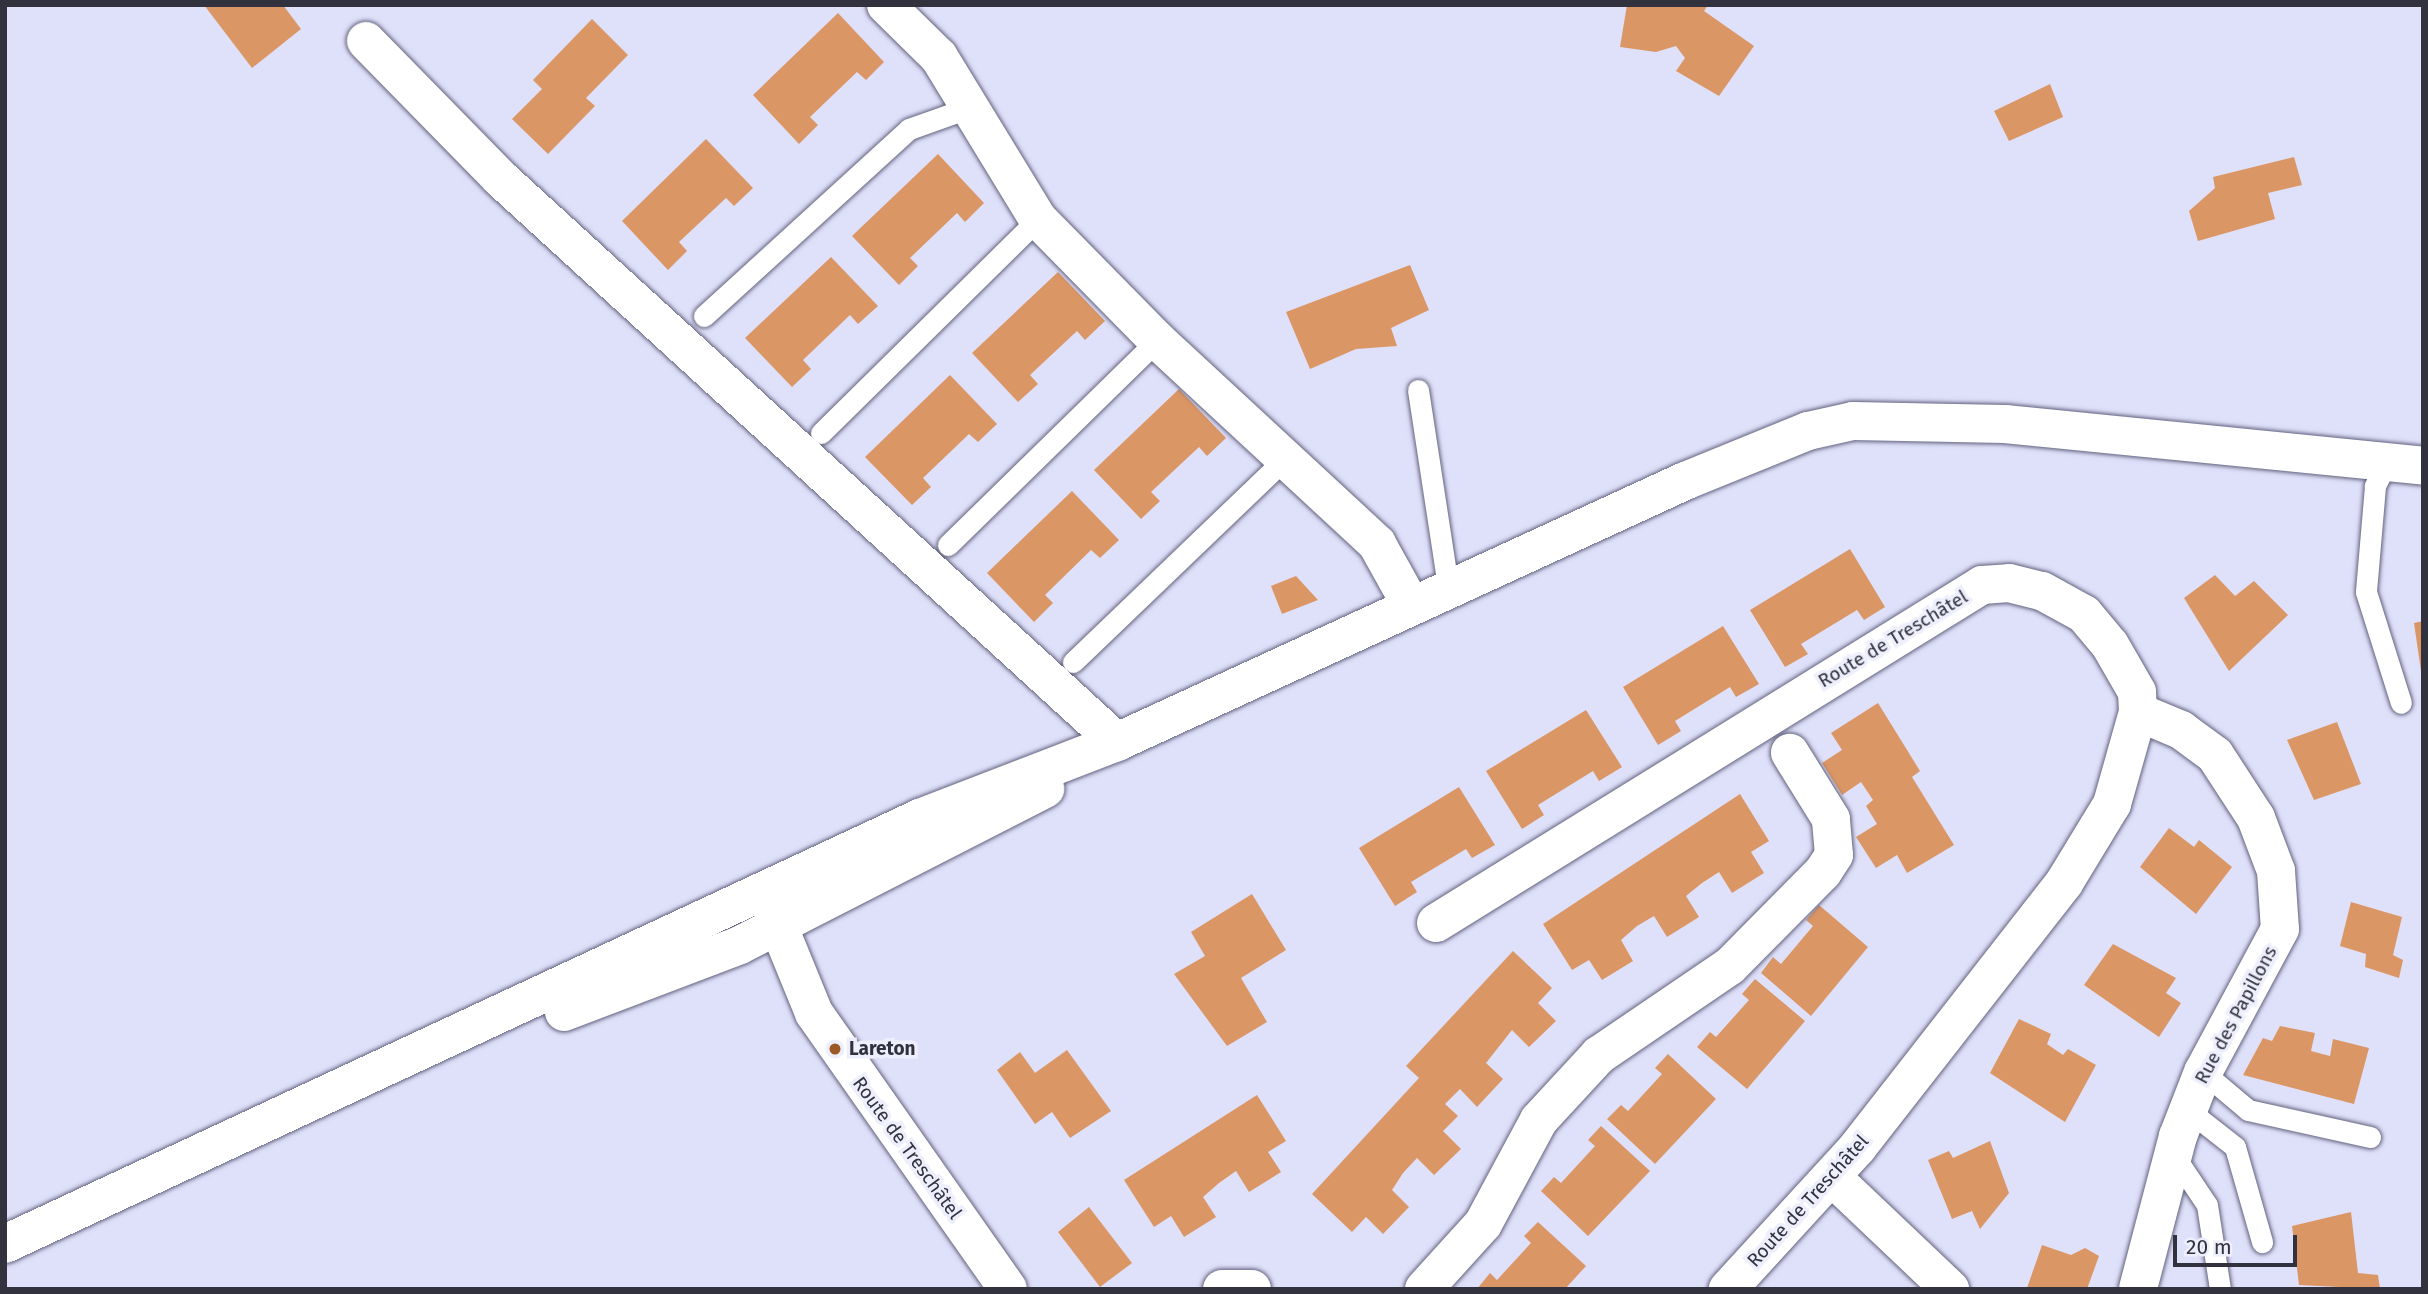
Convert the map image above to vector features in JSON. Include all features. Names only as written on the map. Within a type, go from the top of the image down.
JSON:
[{"type":"street","points":[[886,5],[939,57],[1038,219],[1157,340],[1377,544],[1412,605]]},
{"type":"street","points":[[366,40],[500,178],[1117,742]]},
{"type":"street","points":[[5,1244],[310,1106],[920,818],[1117,742],[1448,587],[1698,476],[1808,431],[1853,421],[2005,424],[2405,464]]},
{"type":"street","name":"Route de Treschâtel","points":[[1436,923],[1982,585],[2009,583],[2042,591],[2084,614],[2127,670],[2137,712],[2112,804],[2064,883],[1832,1177],[1728,1289]]},
{"type":"street","name":"Rue des Papillons","points":[[2137,712],[2181,730],[2215,755],[2256,818],[2276,871],[2280,929],[2203,1072],[2188,1110],[2173,1154],[2138,1289]]},
{"type":"street","points":[[310,1106],[777,927],[970,833],[1117,742]]},
{"type":"street","points":[[1424,1289],[1483,1224],[1539,1120],[1599,1055],[1730,965],[1824,872],[1834,855],[1831,819],[1790,753]]},
{"type":"street","points":[[777,927],[774,915],[785,900],[876,858],[920,818]]},
{"type":"street","points":[[736,905],[760,909],[777,927]]},
{"type":"street","name":"Route de Treschâtel","points":[[777,927],[835,1049],[1008,1289]]},
{"type":"street","points":[[1832,1177],[1950,1289]]},
{"type":"street","points":[[1222,1289],[1252,1289]]},
{"type":"lane","points":[[704,316],[909,129],[968,108]]},
{"type":"lane","points":[[821,433],[1038,219]]},
{"type":"lane","points":[[948,545],[1157,340]]},
{"type":"lane","points":[[1418,390],[1448,587]]},
{"type":"lane","points":[[1073,662],[1285,459]]},
{"type":"lane","points":[[2401,703],[2366,592],[2375,486],[2405,464]]},
{"type":"lane","points":[[2203,1072],[2248,1110],[2370,1137]]},
{"type":"lane","points":[[2188,1110],[2235,1147],[2262,1242]]},
{"type":"lane","points":[[2173,1154],[2207,1206],[2220,1289]]},
{"type":"building","points":[[204,5],[283,5],[301,29],[252,68]]},
{"type":"building","points":[[1627,5],[1708,5],[1704,11],[1754,46],[1719,96],[1676,71],[1685,58],[1676,46],[1656,52],[1620,47]]},
{"type":"building","points":[[838,13],[884,62],[866,80],[857,72],[810,117],[818,125],[799,144],[753,95]]},
{"type":"building","points":[[592,19],[628,55],[586,98],[595,106],[548,154],[512,119],[542,89],[533,80]]},
{"type":"building","points":[[2050,84],[2063,117],[2009,141],[1994,111]]},
{"type":"building","points":[[706,139],[753,188],[734,206],[726,198],[679,242],[687,251],[668,270],[622,221]]},
{"type":"building","points":[[938,154],[984,203],[965,222],[957,213],[910,258],[918,266],[899,285],[852,236]]},
{"type":"building","points":[[2294,157],[2302,185],[2268,193],[2275,219],[2198,241],[2189,211],[2215,188],[2213,177]]},
{"type":"building","points":[[831,257],[878,306],[858,324],[850,315],[803,360],[811,369],[792,387],[745,338]]},
{"type":"building","points":[[1410,265],[1429,310],[1391,328],[1397,346],[1356,349],[1310,369],[1286,312]]},
{"type":"building","points":[[1058,272],[1105,321],[1085,340],[1077,331],[1030,375],[1038,384],[1018,402],[972,353]]},
{"type":"building","points":[[950,375],[997,424],[978,442],[969,434],[923,478],[931,487],[912,505],[865,457]]},
{"type":"building","points":[[1179,389],[1226,438],[1207,456],[1199,447],[1151,492],[1160,501],[1141,519],[1094,470]]},
{"type":"building","points":[[1072,491],[1119,540],[1100,558],[1091,550],[1045,595],[1053,603],[1034,622],[987,573]]},
{"type":"building","points":[[1850,549],[1885,607],[1864,620],[1857,610],[1801,644],[1808,654],[1785,667],[1750,610]]},
{"type":"building","points":[[2215,575],[2235,596],[2254,581],[2288,615],[2229,671],[2184,598]]},
{"type":"building","points":[[1296,576],[1318,600],[1282,614],[1271,586]]},
{"type":"building","points":[[2423,621],[2423,671],[2421,671],[2414,623]]},
{"type":"building","points":[[1723,626],[1759,684],[1736,697],[1730,687],[1675,721],[1681,731],[1658,745],[1623,687]]},
{"type":"building","points":[[1878,703],[1920,771],[1912,777],[1954,845],[1907,873],[1897,855],[1876,868],[1856,837],[1877,824],[1866,806],[1873,800],[1861,782],[1842,795],[1822,763],[1842,750],[1831,733]]},
{"type":"building","points":[[1586,710],[1622,767],[1599,781],[1593,771],[1538,805],[1544,815],[1522,829],[1486,771]]},
{"type":"building","points":[[2337,722],[2361,784],[2314,800],[2287,740]]},
{"type":"building","points":[[1459,787],[1495,845],[1472,858],[1466,849],[1411,882],[1417,892],[1395,906],[1359,848]]},
{"type":"building","points":[[1740,794],[1769,841],[1751,852],[1764,873],[1732,893],[1719,872],[1702,883],[1686,896],[1699,917],[1667,937],[1654,916],[1637,926],[1621,940],[1633,961],[1602,980],[1589,960],[1572,970],[1543,924]]},
{"type":"building","points":[[2169,828],[2194,847],[2199,840],[2232,867],[2196,914],[2140,867]]},
{"type":"building","points":[[1252,894],[1286,950],[1241,978],[1267,1022],[1227,1046],[1174,974],[1205,956],[1191,932]]},
{"type":"building","points":[[2351,902],[2402,917],[2393,955],[2403,960],[2399,978],[2365,967],[2366,954],[2340,946]]},
{"type":"building","points":[[1819,905],[1868,947],[1811,1016],[1761,973],[1773,957],[1781,964],[1813,926],[1806,920]]},
{"type":"building","points":[[2113,944],[2176,978],[2166,993],[2181,1003],[2159,1037],[2084,985]]},
{"type":"building","points":[[1513,951],[1552,988],[1538,1003],[1556,1021],[1529,1047],[1512,1030],[1486,1063],[1503,1079],[1477,1107],[1460,1089],[1445,1104],[1458,1116],[1443,1131],[1461,1149],[1434,1175],[1417,1158],[1403,1173],[1392,1190],[1409,1207],[1383,1234],[1366,1217],[1352,1232],[1312,1194],[1419,1078],[1406,1066]]},
{"type":"building","points":[[1755,979],[1805,1021],[1747,1089],[1697,1047],[1710,1032],[1716,1037],[1749,1000],[1742,994]]},
{"type":"building","points":[[2019,1019],[2051,1034],[2047,1044],[2063,1055],[2068,1049],[2096,1065],[2065,1122],[1990,1073]]},
{"type":"building","points":[[2280,1026],[2315,1033],[2311,1051],[2330,1056],[2333,1039],[2369,1048],[2354,1104],[2243,1075],[2263,1038],[2272,1041]]},
{"type":"building","points":[[1067,1050],[1111,1111],[1070,1138],[1052,1112],[1035,1124],[997,1070],[1020,1052],[1035,1073]]},
{"type":"building","points":[[1668,1054],[1716,1099],[1655,1164],[1607,1119],[1621,1105],[1628,1111],[1662,1074],[1655,1068]]},
{"type":"building","points":[[1257,1095],[1286,1141],[1268,1152],[1281,1172],[1249,1192],[1236,1171],[1203,1197],[1216,1217],[1184,1237],[1171,1216],[1154,1227],[1124,1180]]},
{"type":"building","points":[[1601,1126],[1650,1171],[1588,1236],[1541,1191],[1554,1177],[1561,1183],[1595,1146],[1588,1140]]},
{"type":"building","points":[[1990,1141],[2009,1193],[1980,1229],[1972,1211],[1952,1219],[1928,1160],[1949,1151],[1953,1158]]},
{"type":"building","points":[[1089,1207],[1132,1263],[1100,1287],[1058,1232]]},
{"type":"building","points":[[2351,1212],[2358,1273],[2378,1275],[2380,1289],[2299,1285],[2292,1226]]},
{"type":"building","points":[[1538,1222],[1586,1266],[1565,1289],[1477,1289],[1490,1273],[1497,1280],[1531,1243],[1524,1236]]},
{"type":"building","points":[[2042,1245],[2071,1255],[2085,1248],[2099,1256],[2087,1289],[2027,1288]]},
{"type":"place","name":"Lareton","points":[[835,1049]]}]
